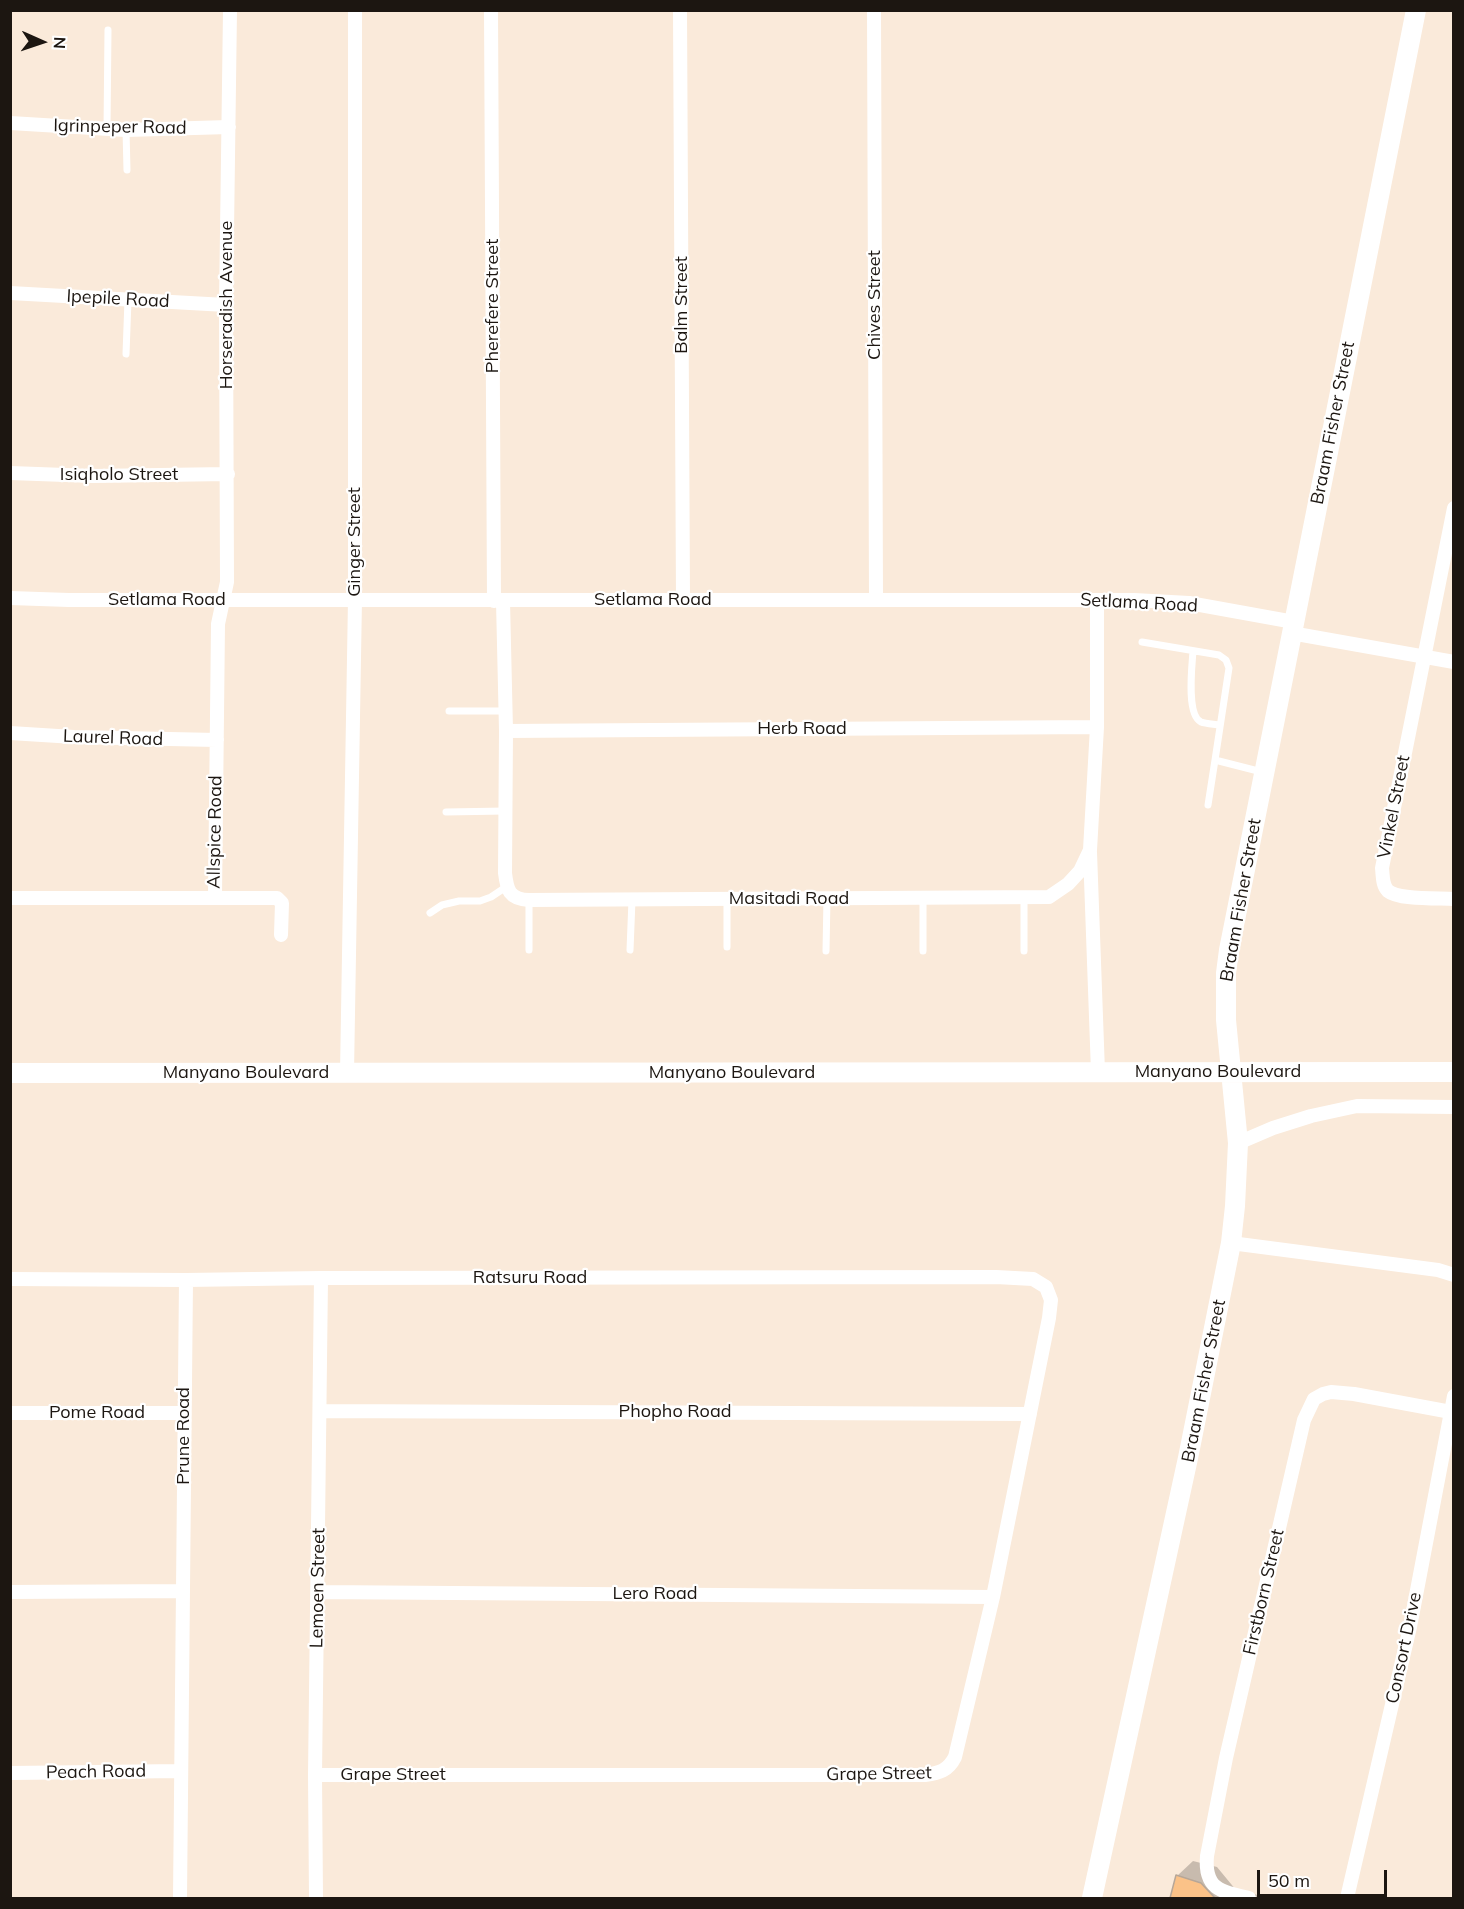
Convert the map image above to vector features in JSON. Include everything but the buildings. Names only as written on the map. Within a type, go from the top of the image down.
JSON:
[{"type":"street","name":"Horseradish Avenue","points":[[223,600],[227,582],[226,305],[230,10]]},
{"type":"street","name":"Ginger Street","points":[[347,1073],[355,599],[354,10]]},
{"type":"street","name":"Pherefere Street","points":[[491,10],[498,601]]},
{"type":"street","name":"Balm Street","points":[[680,10],[683,600]]},
{"type":"street","name":"Chives Street","points":[[874,10],[876,599]]},
{"type":"street","name":"Braam Fisher Street","points":[[1092,1899],[1188,1458],[1231,1243],[1238,1143],[1226,1020],[1226,973],[1292,628],[1416,10]]},
{"type":"street","name":"Igrinpeper Road","points":[[10,123],[126,130],[229,127]]},
{"type":"street","name":"Ipepile Road","points":[[10,292],[226,305]]},
{"type":"street","name":"Isiqholo Street","points":[[10,472],[93,476],[228,474]]},
{"type":"street","points":[[1423,657],[1454,508]]},
{"type":"street","name":"Setlama Road","points":[[10,598],[498,601],[876,599],[1097,600],[1189,603],[1292,628],[1454,662]]},
{"type":"street","name":"Allspice Road","points":[[10,898],[215,897],[218,624],[223,600]]},
{"type":"street","name":"Masitadi Road","points":[[506,888],[522,900],[1049,897],[1068,884],[1080,871],[1090,850],[1097,727],[1097,600]]},
{"type":"street","points":[[498,601],[506,711],[506,888]]},
{"type":"street","name":"Vinkel Street","points":[[1423,657],[1384,859],[1383,884],[1389,892],[1398,896],[1454,899]]},
{"type":"street","name":"Herb Road","points":[[506,731],[1097,727]]},
{"type":"street","name":"Laurel Road","points":[[10,733],[74,737],[217,740]]},
{"type":"street","points":[[1090,850],[1098,1072]]},
{"type":"street","points":[[215,897],[277,898],[282,903],[281,934]]},
{"type":"street","name":"Manyano Boulevard","points":[[10,1073],[1454,1072]]},
{"type":"street","points":[[1238,1143],[1273,1128],[1311,1116],[1357,1106],[1454,1107]]},
{"type":"street","points":[[1231,1243],[1438,1270],[1454,1275]]},
{"type":"street","name":"Ratsuru Road","points":[[10,1280],[996,1277],[1033,1279],[1046,1287]]},
{"type":"street","name":"Lemoen Street","points":[[316,1899],[315,1775],[321,1278]]},
{"type":"street","name":"Prune Road","points":[[181,1771],[186,1280]]},
{"type":"street","name":"Grape Street","points":[[315,1775],[925,1775],[943,1772],[955,1757],[993,1597],[1049,1318],[1051,1300],[1046,1287]]},
{"type":"street","name":"Firstborn Street","points":[[1249,1899],[1230,1894],[1218,1888],[1210,1880],[1206,1870],[1207,1856],[1226,1758],[1304,1420],[1314,1399],[1323,1394],[1342,1392],[1451,1412]]},
{"type":"street","name":"Consort Drive","points":[[1347,1899],[1410,1627],[1454,1396]]},
{"type":"street","name":"Phopho Road","points":[[320,1411],[1030,1414]]},
{"type":"street","name":"Pome Road","points":[[10,1413],[184,1413]]},
{"type":"street","points":[[10,1592],[183,1591]]},
{"type":"street","name":"Lero Road","points":[[318,1592],[993,1597]]},
{"type":"street","points":[[180,1899],[181,1771]]},
{"type":"street","name":"Peach Road","points":[[10,1773],[181,1771]]},
{"type":"lane","points":[[107,129],[108,30]]},
{"type":"lane","points":[[126,130],[127,170]]},
{"type":"lane","points":[[126,354],[128,300]]},
{"type":"lane","points":[[1142,642],[1219,655],[1226,660],[1229,668],[1208,805]]},
{"type":"lane","points":[[1193,651],[1191,707],[1194,717],[1200,722],[1220,725]]},
{"type":"lane","points":[[449,711],[506,711]]},
{"type":"lane","points":[[1215,760],[1264,772]]},
{"type":"lane","points":[[446,812],[505,812]]},
{"type":"lane","points":[[430,913],[442,905],[459,901],[480,901],[506,888]]},
{"type":"lane","points":[[923,897],[923,951]]},
{"type":"lane","points":[[1024,897],[1024,951]]},
{"type":"lane","points":[[826,951],[827,898]]},
{"type":"lane","points":[[727,899],[727,948]]},
{"type":"lane","points":[[529,900],[529,950]]},
{"type":"lane","points":[[630,950],[632,900]]}]
